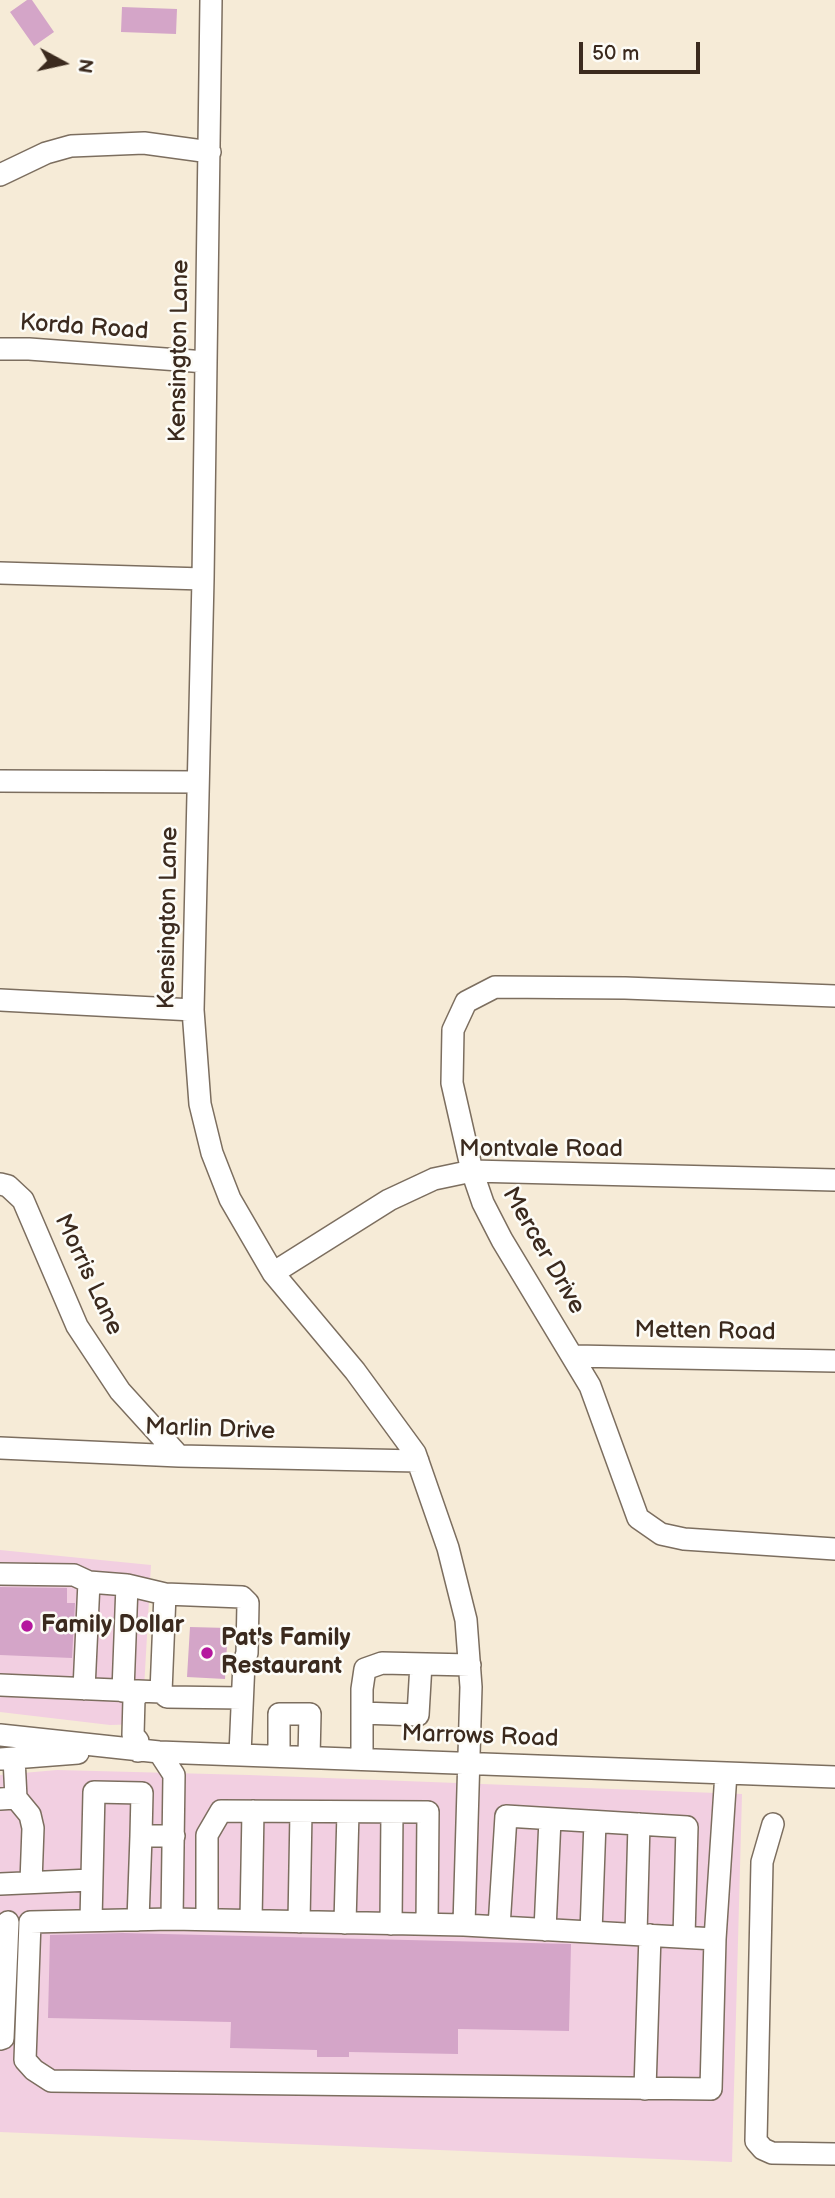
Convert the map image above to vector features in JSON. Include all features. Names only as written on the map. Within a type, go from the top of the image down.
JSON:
[{"type":"street","name":"Kensington Lane","points":[[211,0],[203,579],[193,1010],[200,1104],[212,1153],[230,1199],[273,1273],[355,1371],[415,1453],[447,1548],[466,1620],[471,1687],[464,1925]]},
{"type":"street","points":[[0,175],[46,153],[71,146],[144,143],[210,152]]},
{"type":"street","name":"Korda Road","points":[[0,349],[206,362]]},
{"type":"street","points":[[0,573],[203,579]]},
{"type":"street","points":[[0,781],[197,782]]},
{"type":"street","name":"Mercer Drive","points":[[835,996],[625,988],[495,987],[466,1002],[453,1030],[452,1083],[472,1171],[483,1203],[502,1240],[590,1385],[638,1518],[661,1534],[684,1538],[835,1549]]},
{"type":"street","points":[[0,1000],[193,1010]]},
{"type":"street","name":"Montvale Road","points":[[273,1273],[388,1200],[434,1179],[472,1171],[835,1180]]},
{"type":"street","name":"Morris Lane","points":[[0,1184],[8,1186],[23,1200],[77,1326],[113,1381],[179,1456]]},
{"type":"street","name":"Metten Road","points":[[574,1356],[835,1361]]},
{"type":"street","name":"Marlin Drive","points":[[0,1448],[179,1456],[418,1461]]},
{"type":"street","points":[[0,1574],[74,1574],[89,1582],[127,1585],[165,1594],[242,1597],[248,1603],[240,1754]]},
{"type":"street","points":[[84,1689],[89,1582]]},
{"type":"street","points":[[127,1585],[141,1692]]},
{"type":"street","points":[[165,1594],[141,1692],[134,1698],[133,1735],[139,1749],[174,1774],[172,1919]]},
{"type":"street","points":[[362,1759],[362,1689],[365,1669],[382,1663],[470,1665]]},
{"type":"street","points":[[362,1713],[418,1715],[421,1664]]},
{"type":"street","points":[[0,1685],[141,1692],[167,1697],[242,1698]]},
{"type":"street","points":[[279,1756],[279,1714],[310,1714],[309,1757]]},
{"type":"street","name":"Marrows Road","points":[[0,1735],[139,1749],[835,1777]]},
{"type":"street","name":"Marrows Road","points":[[7,1758],[139,1749]]},
{"type":"street","points":[[7,1758],[8,1799],[30,1815],[33,1828],[32,1882]]},
{"type":"street","points":[[30,1922],[25,2060],[34,2070],[51,2081],[711,2090],[715,1939],[726,1773]]},
{"type":"street","points":[[91,1920],[94,1792],[142,1793],[138,1920]]},
{"type":"street","points":[[207,1919],[207,1835],[220,1811],[428,1812],[427,1924]]},
{"type":"street","points":[[251,1920],[253,1811]]},
{"type":"street","points":[[299,1922],[301,1812]]},
{"type":"street","points":[[345,1923],[348,1812]]},
{"type":"street","points":[[391,1924],[392,1812]]},
{"type":"street","points":[[499,1927],[506,1816],[687,1827],[684,1937]]},
{"type":"street","points":[[545,1930],[550,1819]]},
{"type":"street","points":[[591,1932],[595,1822]]},
{"type":"street","points":[[639,1824],[645,2089]]},
{"type":"street","points":[[773,1824],[762,1862],[756,2140],[763,2149],[772,2153],[835,2154]]},
{"type":"street","points":[[141,1836],[174,1836]]},
{"type":"street","points":[[0,1884],[91,1880]]},
{"type":"street","points":[[1,2038],[4,1922],[207,1919],[427,1924],[715,1939]]},
{"type":"shaded area","points":[[0,1550],[151,1565],[142,1724],[110,1725],[0,1712]]},
{"type":"shaded area","points":[[57,1770],[742,1794],[732,2162],[0,2132],[0,1775]]},
{"type":"building","points":[[27,0],[32,0],[54,32],[34,46],[10,12]]},
{"type":"building","points":[[122,7],[177,9],[176,34],[121,32]]},
{"type":"building","points":[[0,1587],[67,1588],[67,1603],[75,1603],[72,1658],[0,1655]]},
{"type":"building","name":"Pat's Family Restaurant","points":[[190,1627],[228,1628],[225,1679],[187,1677]]},
{"type":"building","points":[[123,1933],[571,1944],[569,2031],[458,2029],[458,2054],[349,2052],[349,2057],[317,2057],[317,2050],[230,2048],[231,2022],[48,2018],[50,1935]]},
{"type":"place","name":"Family Dollar","points":[[27,1626]]},
{"type":"place","name":"Pat's Family Restaurant","points":[[207,1653]]}]
